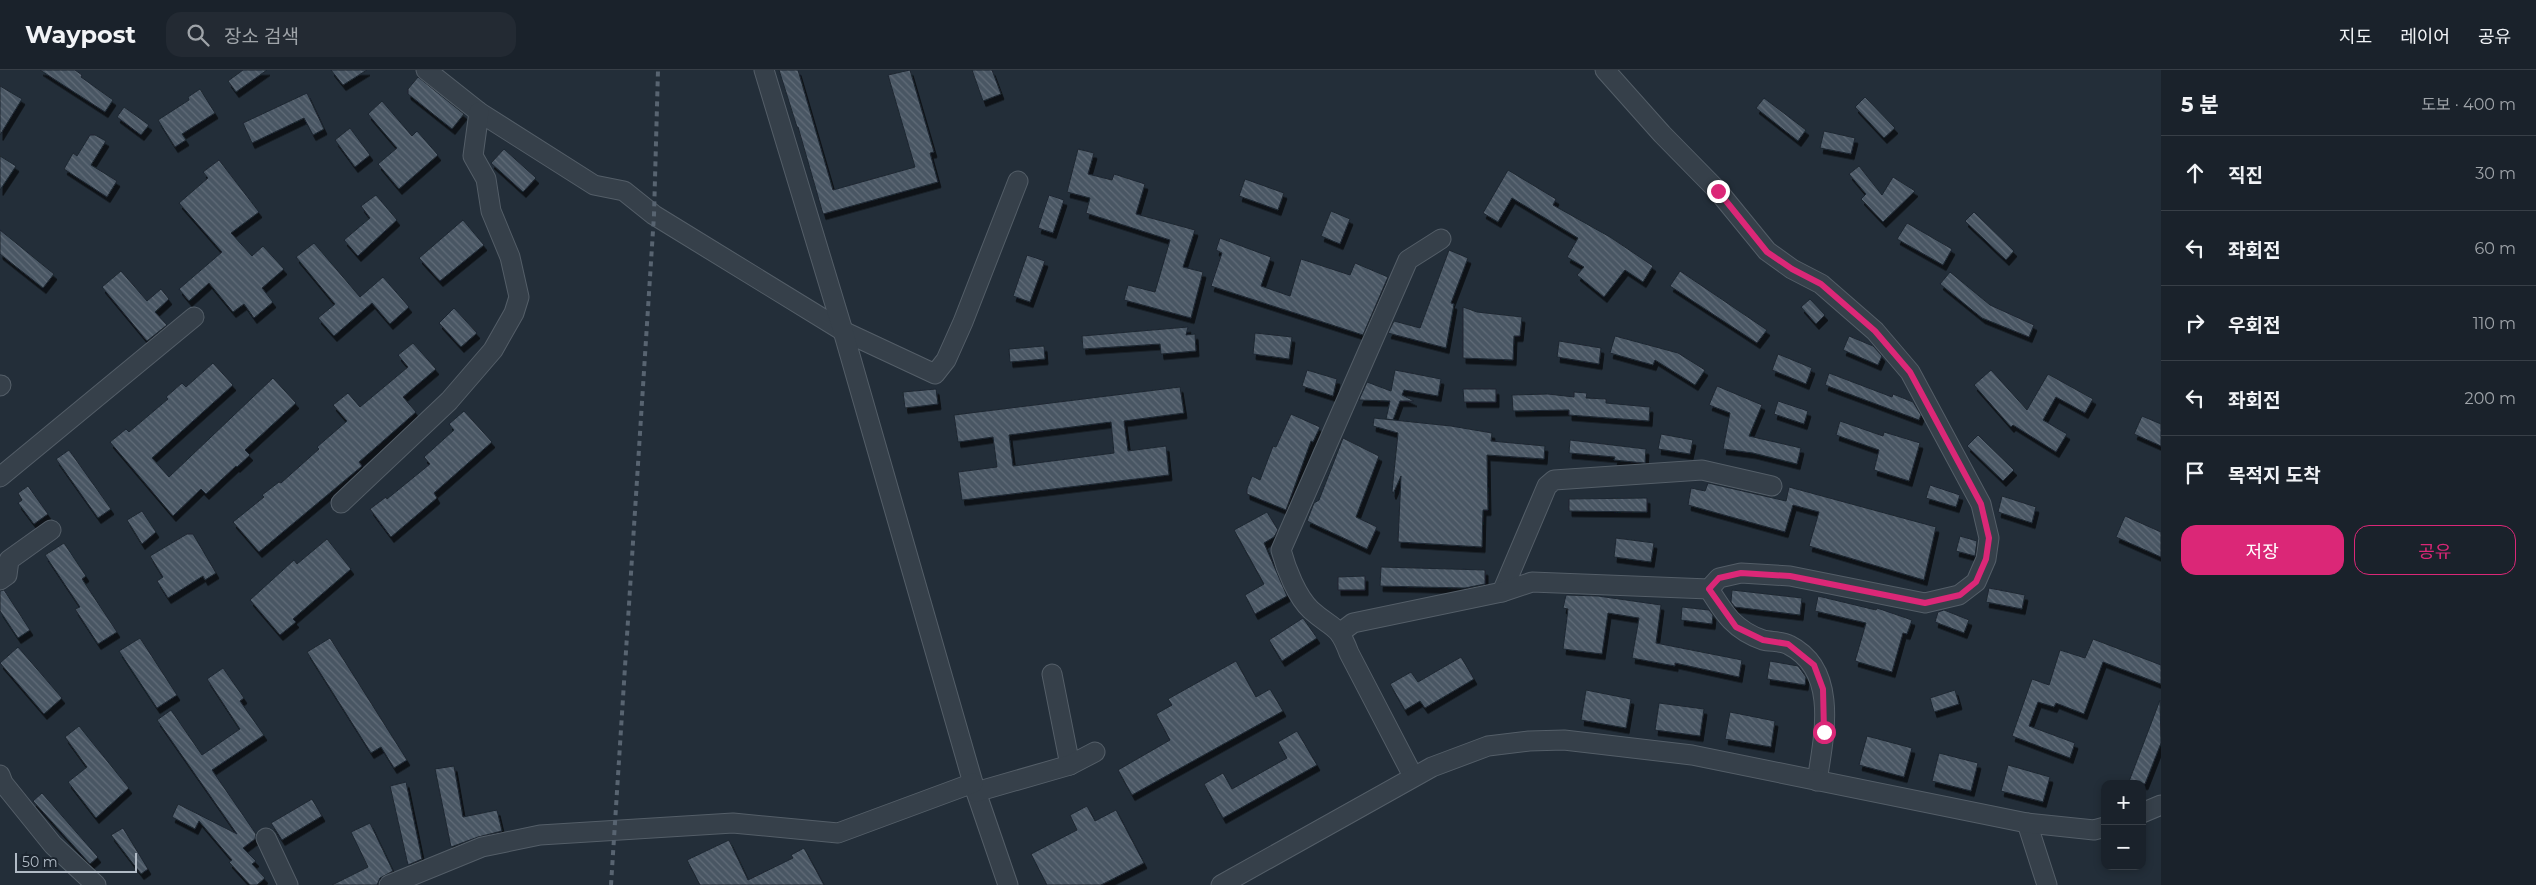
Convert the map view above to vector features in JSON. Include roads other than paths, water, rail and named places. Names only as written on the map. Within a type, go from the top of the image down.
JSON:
[{"type":"street","points":[[426,70],[479,112],[594,185],[624,191],[654,215],[843,331],[935,374],[946,360],[963,322],[1018,181]]},
{"type":"street","points":[[764,70],[843,331],[974,788],[1008,885]]},
{"type":"street","points":[[1341,632],[1353,623],[1502,592],[1532,582],[1709,589],[1719,578],[1741,573],[1790,576],[1925,603],[1960,595],[1976,582],[1986,559],[1989,538],[1981,504],[1910,372],[1875,331],[1821,284],[1792,269],[1767,252],[1718,191],[1662,134],[1605,70]]},
{"type":"street","points":[[341,503],[449,401],[492,350],[514,313],[519,296],[510,257],[491,211],[486,179],[473,156],[479,112]]},
{"type":"street","points":[[1413,776],[1349,653],[1341,632],[1310,609],[1286,570],[1281,550],[1408,260],[1441,239]]},
{"type":"street","points":[[0,477],[194,317]]},
{"type":"street","points":[[1502,592],[1548,486],[1554,480],[1702,470],[1772,486]]},
{"type":"street","points":[[0,580],[7,575],[9,560],[51,530]]},
{"type":"street","points":[[1709,589],[1736,627],[1763,640],[1788,644],[1814,665],[1823,689],[1824,732],[1817,780]]},
{"type":"street","points":[[1052,674],[1070,765]]},
{"type":"street","points":[[1221,885],[1413,776],[1488,746],[1564,740],[1692,755],[2028,823],[2094,830],[2101,827]]},
{"type":"street","points":[[388,885],[482,847],[540,835],[733,823],[838,834],[974,788],[1070,765],[1096,752]]},
{"type":"street","points":[[0,775],[3,783],[53,845],[96,885]]},
{"type":"street","points":[[2146,812],[2161,805]]},
{"type":"street","points":[[2028,823],[2047,885]]},
{"type":"street","points":[[266,838],[288,885]]},
{"type":"railway","points":[[611,885],[654,215],[658,70]]}]
